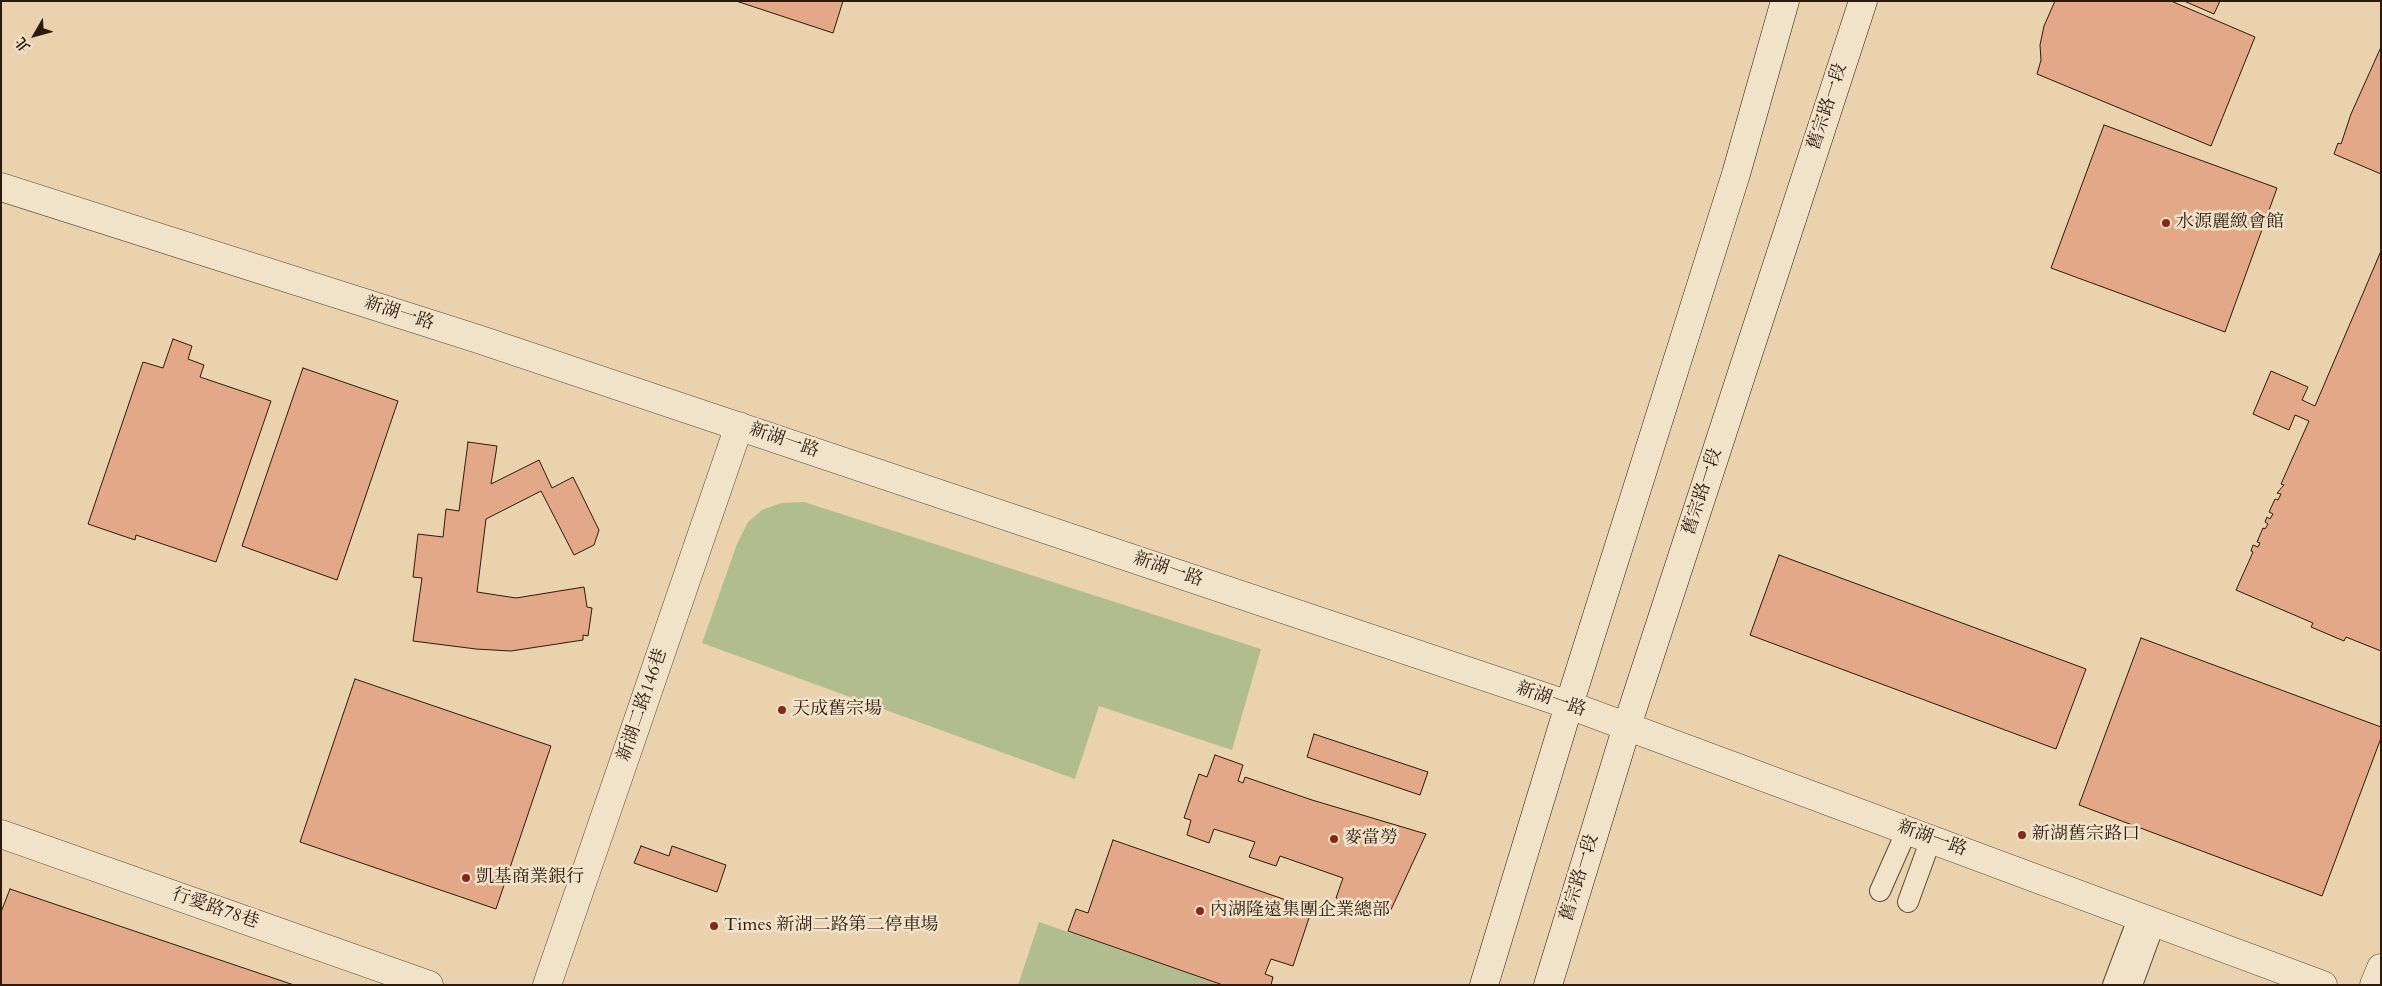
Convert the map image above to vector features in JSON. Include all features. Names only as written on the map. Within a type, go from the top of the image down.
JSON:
[{"type":"street","points":[[1484,985],[1569,705],[1736,174],[1784,1]]},
{"type":"street","name":"舊宗路一段","points":[[1548,985],[1627,726],[1863,1]]},
{"type":"street","name":"新湖一路","points":[[1,186],[478,339],[1569,705],[2323,985]]},
{"type":"street","name":"新湖二路146巷","points":[[547,985],[739,426]]},
{"type":"street","name":"行愛路78巷","points":[[1,834],[429,985]]},
{"type":"street","points":[[2374,985],[2381,968]]},
{"type":"lane","points":[[1880,891],[1919,834]]},
{"type":"lane","points":[[1908,902],[1919,834]]},
{"type":"lane","points":[[2113,985],[2147,919]]},
{"type":"lane","points":[[2132,985],[2147,919]]},
{"type":"green space","points":[[804,502],[1261,649],[1232,750],[1099,706],[1075,779],[702,643],[737,544],[748,522],[762,510],[781,503]]},
{"type":"green space","points":[[1039,922],[1222,985],[1018,985]]},
{"type":"building","points":[[736,1],[843,1],[833,33]]},
{"type":"building","points":[[2055,1],[2171,1],[2255,37],[2211,146],[2037,74],[2041,60],[2040,45],[2044,26]]},
{"type":"building","points":[[2184,1],[2220,1],[2214,14]]},
{"type":"building","points":[[2381,47],[2381,174],[2334,154],[2338,143],[2341,144],[2351,114]]},
{"type":"building","points":[[2104,125],[2277,188],[2225,332],[2051,268]]},
{"type":"building","points":[[2381,251],[2381,651],[2346,637],[2344,641],[2311,627],[2313,623],[2236,590],[2253,552],[2251,551],[2253,545],[2258,547],[2260,543],[2257,542],[2263,528],[2265,529],[2268,524],[2265,522],[2267,517],[2270,519],[2273,514],[2269,512],[2275,499],[2278,500],[2281,494],[2277,493],[2284,485],[2281,484],[2309,421],[2295,415],[2289,430],[2253,414],[2271,371],[2308,387],[2302,400],[2315,406]]},
{"type":"building","points":[[173,339],[192,346],[188,359],[204,365],[200,377],[271,401],[216,562],[136,535],[135,540],[88,524],[143,362],[163,368]]},
{"type":"building","points":[[303,368],[398,401],[337,580],[242,546]]},
{"type":"building","points":[[468,442],[497,446],[491,484],[539,460],[552,488],[573,477],[599,530],[594,545],[574,555],[541,491],[486,519],[477,592],[516,598],[584,587],[587,607],[592,608],[588,636],[583,635],[583,640],[511,651],[476,649],[413,641],[422,578],[413,577],[418,534],[443,537],[446,509],[459,511]]},
{"type":"building","points":[[1779,555],[2086,669],[2056,749],[1750,635]]},
{"type":"building","points":[[2141,638],[2381,727],[2381,738],[2322,896],[2079,805]]},
{"type":"building","points":[[355,679],[551,746],[496,909],[300,842]]},
{"type":"building","points":[[1314,734],[1428,772],[1420,795],[1307,757]]},
{"type":"building","name":"麥當勞","points":[[1215,755],[1243,765],[1238,781],[1243,783],[1245,777],[1312,800],[1426,834],[1388,916],[1336,898],[1343,878],[1280,856],[1276,866],[1249,857],[1255,842],[1214,829],[1209,843],[1187,835],[1191,820],[1184,818],[1199,774],[1207,777]]},
{"type":"building","name":"內湖隆遠集團企業總部","points":[[1113,840],[1312,909],[1293,966],[1271,959],[1265,974],[1273,977],[1271,985],[1223,985],[1068,931],[1076,909],[1088,913]]},
{"type":"building","points":[[641,846],[669,856],[672,846],[726,865],[717,892],[634,863]]},
{"type":"building","points":[[10,889],[294,985],[1,985],[1,912]]},
{"type":"place","name":"水源麗緻會館","points":[[2166,223]]},
{"type":"place","name":"天成舊宗場","points":[[782,710]]},
{"type":"place","name":"新湖舊宗路口","points":[[2022,835]]},
{"type":"place","name":"麥當勞","points":[[1334,839]]},
{"type":"place","name":"凱基商業銀行","points":[[466,878]]},
{"type":"place","name":"內湖隆遠集團企業總部","points":[[1200,911]]},
{"type":"place","name":"Times 新湖二路第二停車場","points":[[714,926]]}]
